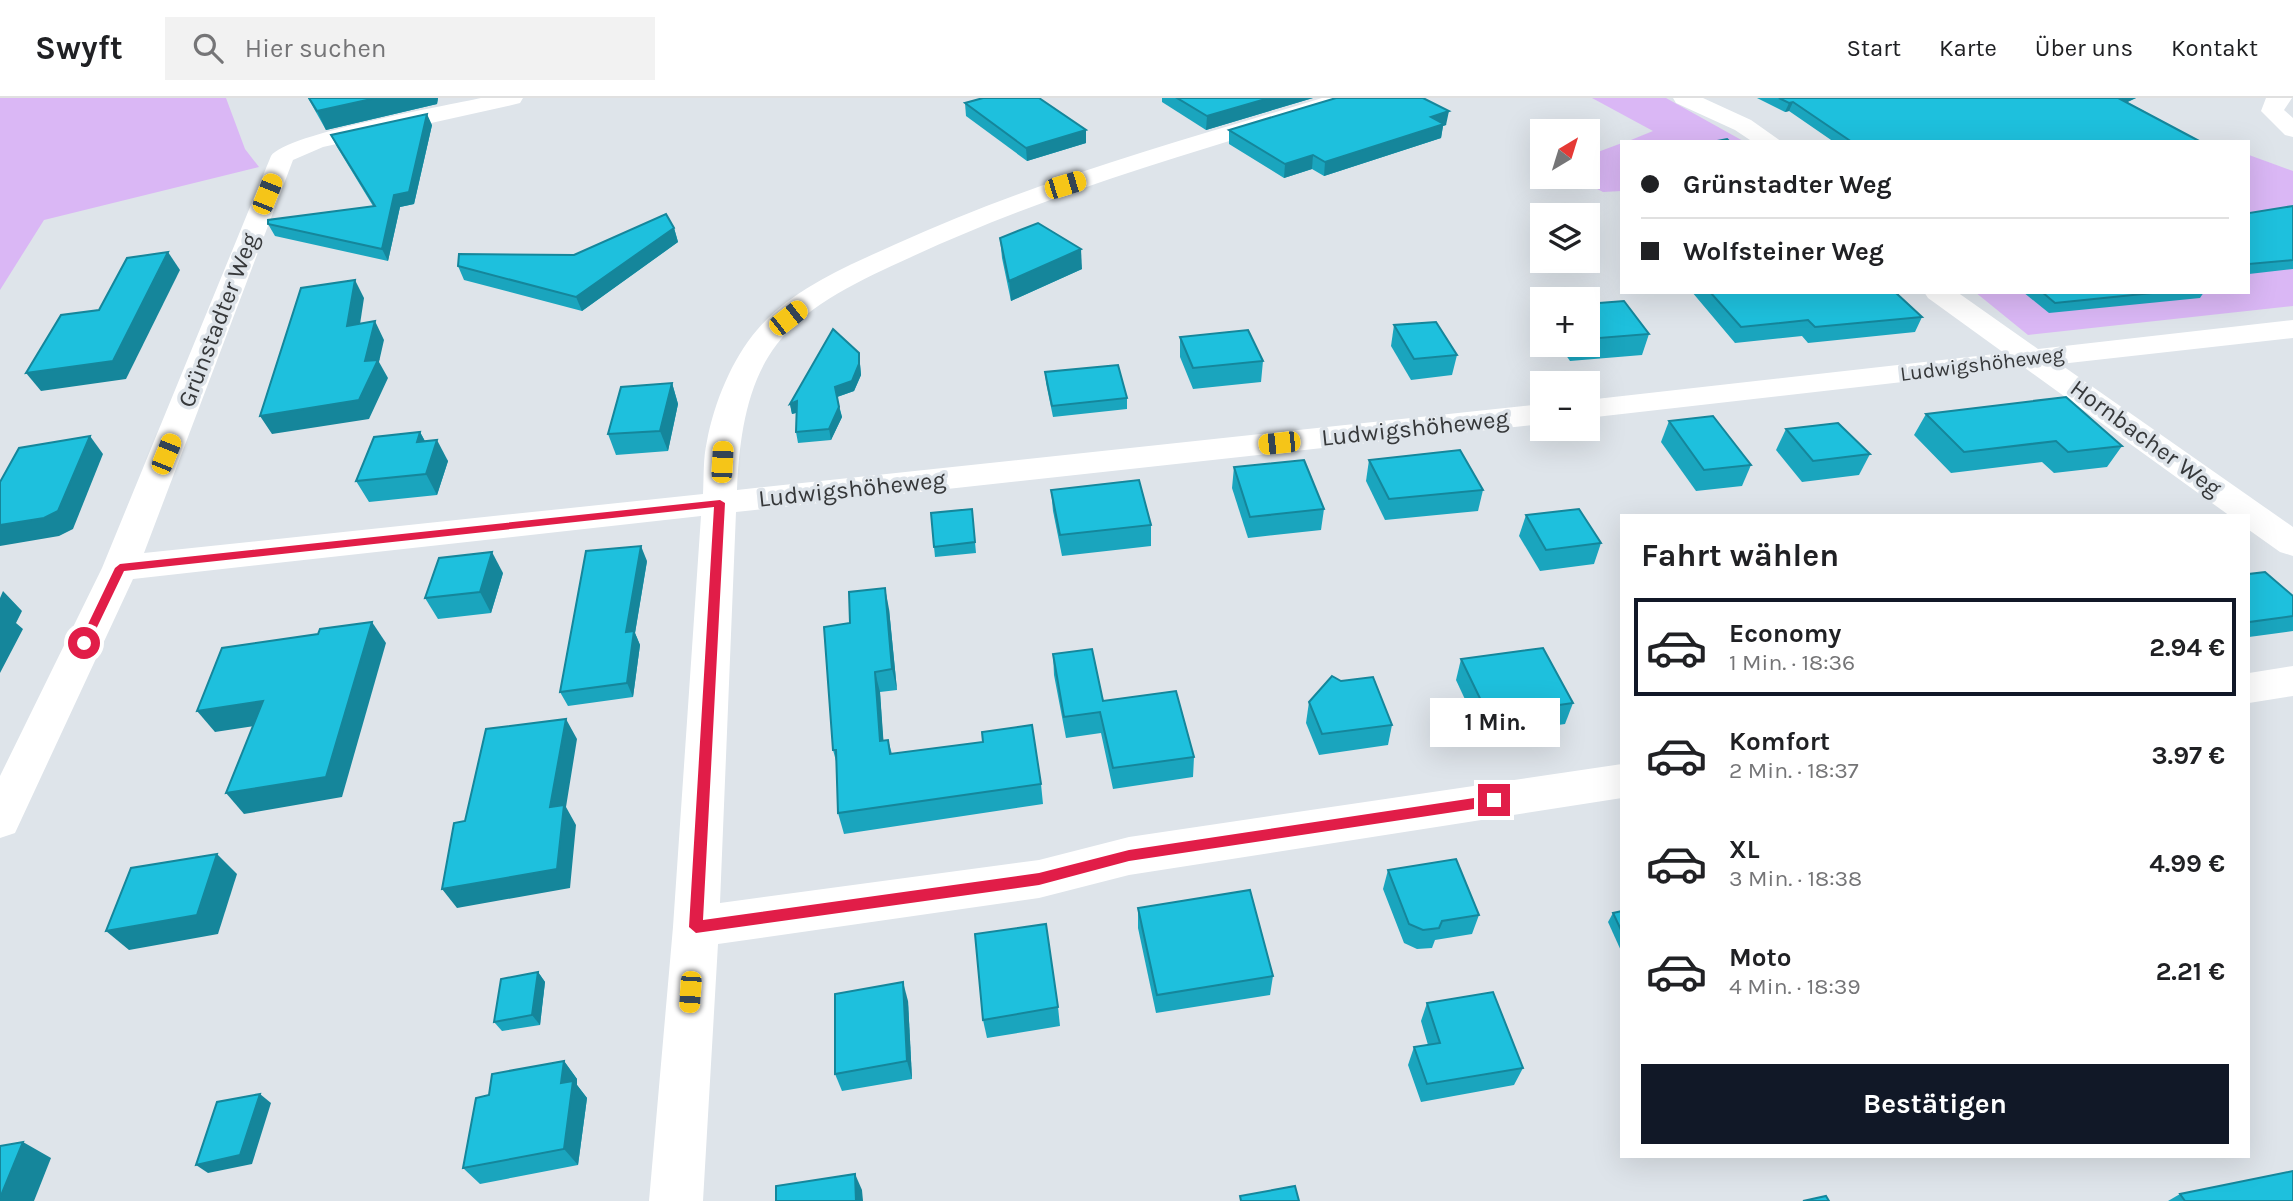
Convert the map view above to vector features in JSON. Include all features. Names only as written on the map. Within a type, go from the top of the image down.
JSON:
[{"type":"street","name":"Grünstadter Weg","points":[[0,820],[120,568],[284,156],[315,142],[512,98]]},
{"type":"street","points":[[676,1201],[696,927],[723,441],[743,376],[775,328],[814,298],[920,242],[988,213],[1065,185],[1346,98]]},
{"type":"street","points":[[1684,98],[1743,125],[1767,140]]},
{"type":"street","points":[[2281,98],[2272,111],[2293,130]]},
{"type":"street","name":"Hornbacher Weg","points":[[1941,294],[2293,544]]},
{"type":"street","name":"Ludwigshöheweg","points":[[1600,408],[2293,330]]},
{"type":"street","name":"Ludwigshöheweg","points":[[120,568],[1530,415]]},
{"type":"street","points":[[2250,688],[2293,681]]},
{"type":"street","points":[[696,927],[1039,879],[1129,856],[1620,782]]},
{"type":"shaded area","points":[[0,98],[226,98],[245,149],[259,167],[44,220],[0,290]]},
{"type":"shaded area","points":[[1592,98],[1666,98],[1741,140],[1631,140],[1653,131]]},
{"type":"shaded area","points":[[1620,144],[1620,191],[1603,192],[1597,189],[1600,189],[1600,151]]},
{"type":"shaded area","points":[[2250,155],[2293,171],[2293,306],[2028,335],[1977,294],[2250,294]]},
{"type":"building","points":[[309,98],[376,98],[317,111]]},
{"type":"building","points":[[983,98],[1039,98],[1086,130],[1026,148],[965,103]]},
{"type":"building","points":[[1177,98],[1269,98],[1207,116]]},
{"type":"building","points":[[1336,98],[1423,98],[1449,111],[1431,117],[1444,124],[1325,162],[1313,155],[1285,164],[1229,130]]},
{"type":"building","points":[[1779,98],[2122,98],[2120,99],[2197,140],[1849,140],[1793,102]]},
{"type":"building","points":[[427,114],[409,192],[394,195],[382,249],[268,224],[268,220],[375,206],[331,135]]},
{"type":"building","points":[[2293,206],[2293,260],[2250,264],[2250,213]]},
{"type":"building","points":[[666,214],[674,228],[576,297],[458,266],[459,254],[574,255]]},
{"type":"building","points":[[1038,223],[1081,249],[1009,281],[1000,238]]},
{"type":"building","points":[[168,252],[113,361],[26,373],[61,315],[99,310],[127,258]]},
{"type":"building","points":[[355,280],[347,326],[375,321],[365,361],[378,360],[359,400],[260,416],[301,288]]},
{"type":"building","points":[[1712,294],[1897,294],[1922,317],[1815,327],[1808,320],[1741,327]]},
{"type":"building","points":[[2044,294],[2143,294],[2055,303]]},
{"type":"building","points":[[1624,301],[1649,334],[1600,338],[1600,303]]},
{"type":"building","points":[[1436,322],[1457,355],[1414,359],[1394,325]]},
{"type":"building","points":[[833,329],[859,353],[859,364],[852,381],[835,387],[839,407],[829,429],[796,432],[797,401],[790,404]]},
{"type":"building","points":[[1248,330],[1263,361],[1193,368],[1180,337]]},
{"type":"building","points":[[1118,365],[1127,398],[1052,406],[1045,372]]},
{"type":"building","points":[[672,383],[660,431],[608,434],[621,387]]},
{"type":"building","points":[[2066,397],[2122,446],[2068,452],[2056,441],[1964,452],[1926,414]]},
{"type":"building","points":[[1713,416],[1751,465],[1704,470],[1669,421]]},
{"type":"building","points":[[1838,423],[1870,454],[1813,461],[1786,429]]},
{"type":"building","points":[[420,432],[417,442],[437,440],[426,474],[356,481],[374,437]]},
{"type":"building","points":[[90,436],[58,511],[44,518],[0,525],[0,482],[19,448]]},
{"type":"building","points":[[1460,450],[1483,490],[1389,499],[1369,460]]},
{"type":"building","points":[[1304,460],[1324,509],[1250,517],[1234,467]]},
{"type":"building","points":[[1139,480],[1151,525],[1060,535],[1051,490]]},
{"type":"building","points":[[972,509],[975,542],[934,547],[931,513]]},
{"type":"building","points":[[1579,509],[1601,543],[1546,550],[1526,515]]},
{"type":"building","points":[[641,546],[626,632],[634,631],[627,683],[560,692],[586,551]]},
{"type":"building","points":[[492,552],[480,592],[425,598],[439,558]]},
{"type":"building","points":[[2265,572],[2293,596],[2293,616],[2250,622],[2250,574]]},
{"type":"building","points":[[885,588],[892,669],[875,672],[880,741],[888,740],[890,754],[983,742],[982,732],[1032,725],[1041,784],[838,813],[836,750],[833,750],[824,627],[850,623],[849,592]]},
{"type":"building","points":[[372,622],[326,777],[226,793],[263,701],[197,711],[222,648],[318,634],[320,629]]},
{"type":"building","points":[[1543,648],[1573,703],[1488,715],[1461,659]]},
{"type":"building","points":[[1092,649],[1103,701],[1176,691],[1194,757],[1113,768],[1100,712],[1064,717],[1053,654]]},
{"type":"building","points":[[1332,676],[1341,681],[1373,677],[1392,725],[1322,734],[1309,702]]},
{"type":"building","points":[[566,719],[550,807],[564,805],[557,869],[442,889],[454,823],[465,821],[486,729]]},
{"type":"building","points":[[217,854],[197,915],[106,931],[131,868]]},
{"type":"building","points":[[1456,859],[1479,915],[1442,921],[1439,928],[1423,930],[1409,924],[1388,870]]},
{"type":"building","points":[[1250,890],[1273,976],[1157,995],[1138,908]]},
{"type":"building","points":[[1620,911],[1620,928],[1613,913]]},
{"type":"building","points":[[1046,924],[1058,1007],[983,1020],[975,934]]},
{"type":"building","points":[[538,972],[532,1015],[494,1022],[501,979]]},
{"type":"building","points":[[903,982],[907,1061],[835,1074],[835,994]]},
{"type":"building","points":[[1493,992],[1523,1068],[1427,1084],[1414,1047],[1440,1043],[1427,1003]]},
{"type":"building","points":[[564,1061],[561,1083],[573,1081],[564,1149],[463,1168],[476,1098],[489,1095],[492,1074]]},
{"type":"building","points":[[260,1094],[240,1155],[196,1165],[217,1102]]},
{"type":"building","points":[[23,1142],[0,1198],[0,1146]]},
{"type":"building","points":[[2293,1171],[2293,1201],[2185,1201],[2180,1194]]},
{"type":"building","points":[[855,1174],[856,1201],[776,1201],[776,1186]]},
{"type":"building","points":[[1295,1186],[1299,1201],[1241,1201],[1240,1196]]},
{"type":"building","points":[[1826,1196],[1829,1201],[1803,1201]]},
{"type":"route","points":[[84,643],[120,568],[720,503],[696,927],[1039,879],[1129,856],[1494,800]]}]
